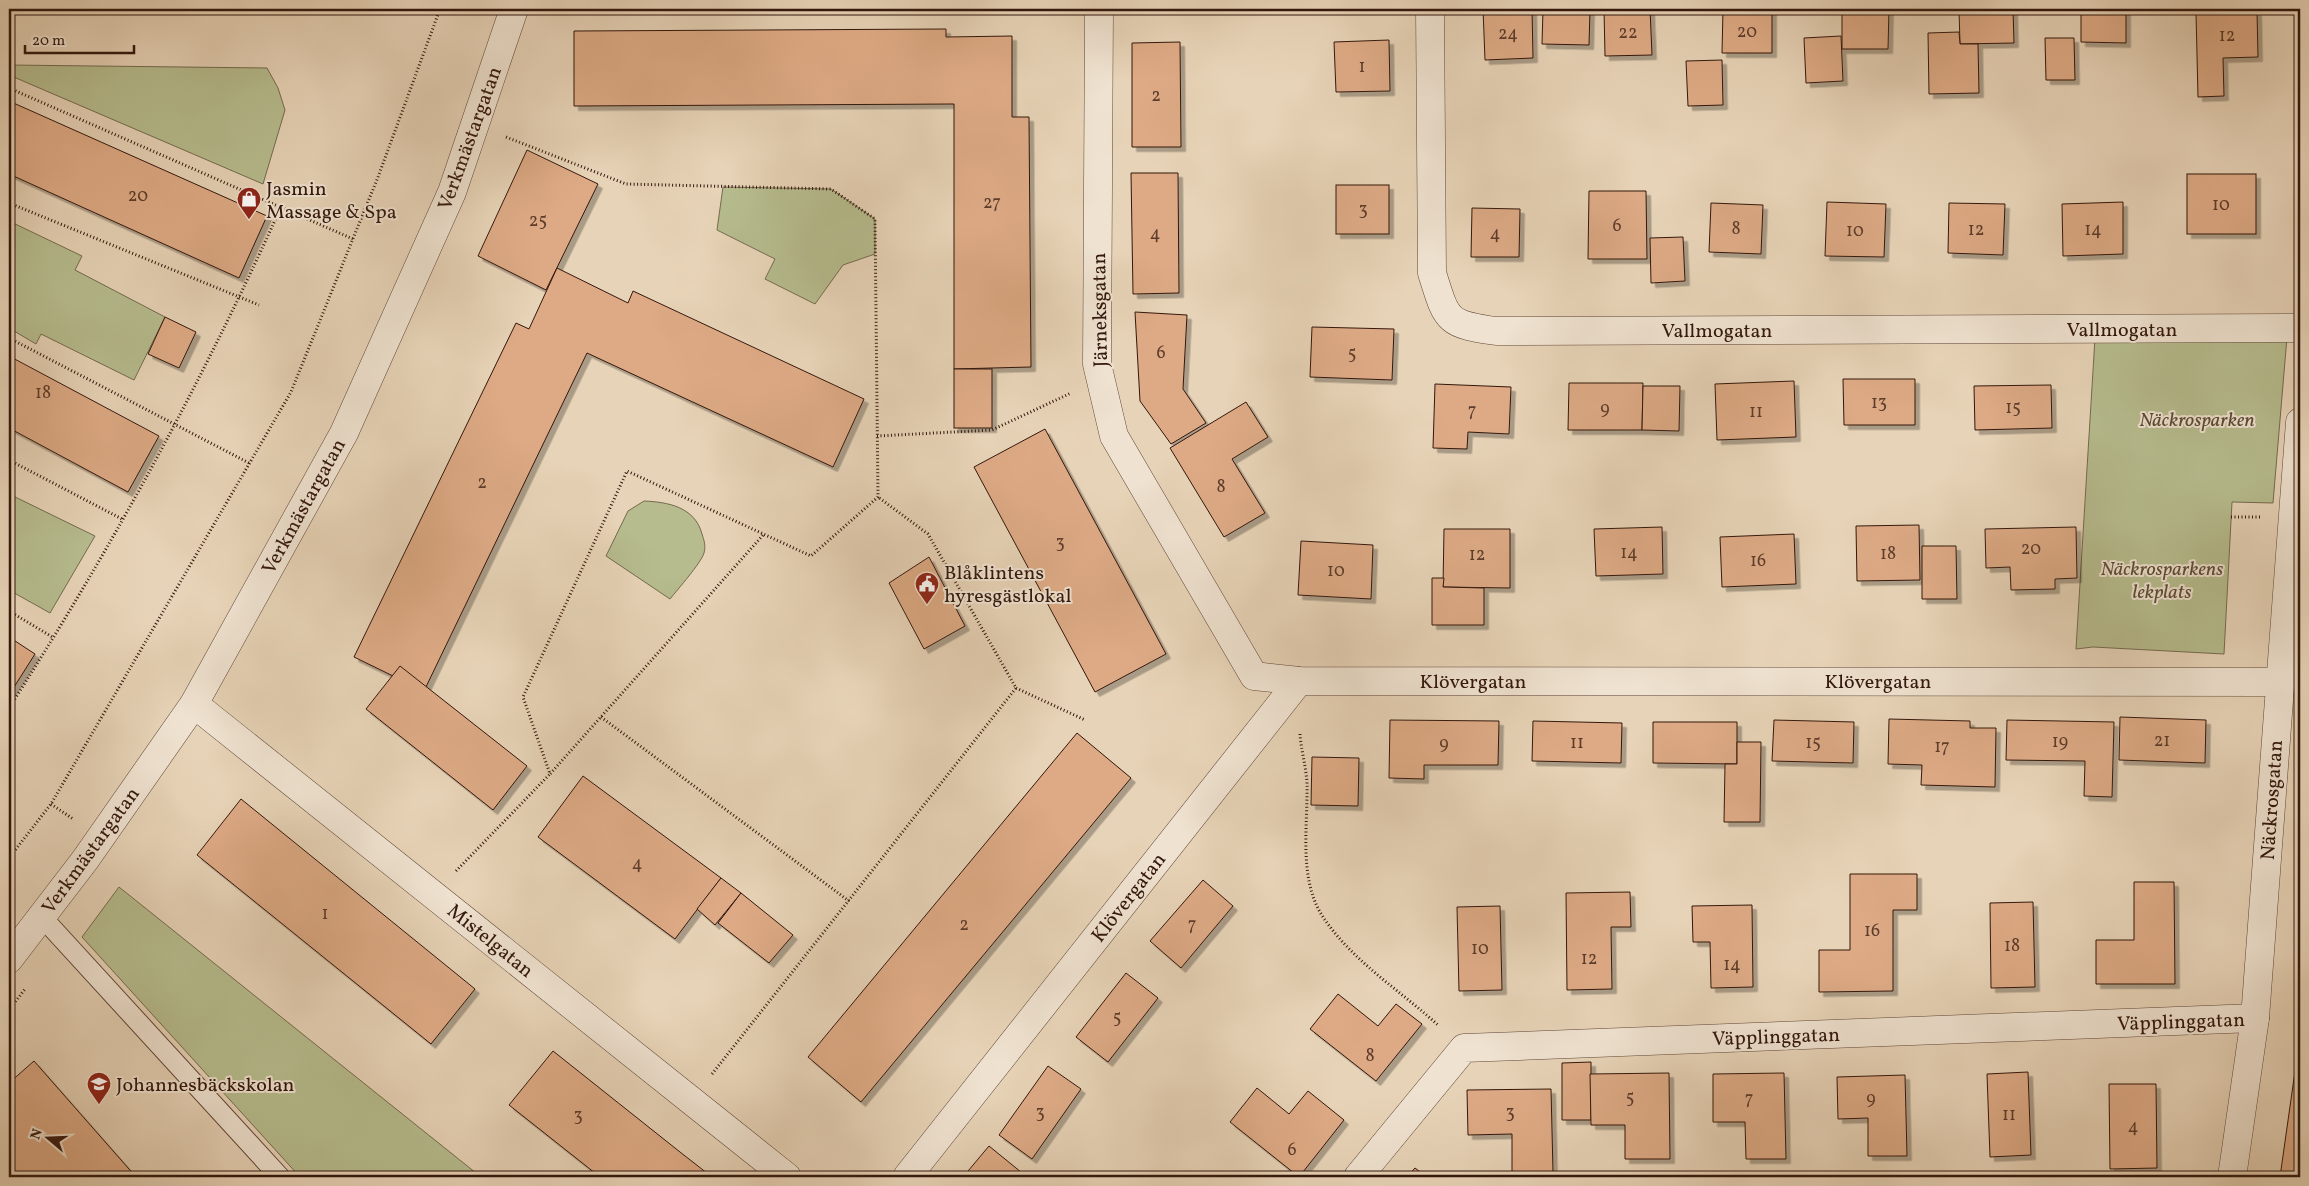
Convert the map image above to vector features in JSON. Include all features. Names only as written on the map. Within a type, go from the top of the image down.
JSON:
[{"type":"street","name":"Verkmästargatan","points":[[9,959],[101,838],[194,704],[344,433],[452,192],[514,9]]},
{"type":"street","name":"Järneksgatan","points":[[1100,9],[1097,364],[1114,436],[1254,676],[1299,681]]},
{"type":"street","name":"Vallmogatan","points":[[1430,9],[1432,273],[1444,312],[1464,327],[1496,331],[2300,328]]},
{"type":"street","name":"Näckrosgatan","points":[[2232,1177],[2255,1018],[2300,422]]},
{"type":"street","name":"Klövergatan","points":[[907,1177],[1299,681],[2279,682]]},
{"type":"street","name":"Mistelgatan","points":[[194,704],[788,1177]]},
{"type":"street","name":"Väpplinggatan","points":[[1464,1048],[2255,1018]]},
{"type":"street","points":[[1358,1177],[1464,1048]]},
{"type":"lane","points":[[42,917],[280,1177]]},
{"type":"path","points":[[9,858],[51,804],[291,392],[417,75],[440,9]]},
{"type":"path","points":[[9,88],[353,239]]},
{"type":"path","points":[[504,136],[626,184],[831,189],[875,219],[878,496],[811,556],[626,471],[523,697],[550,774]]},
{"type":"path","points":[[9,203],[259,305]]},
{"type":"path","points":[[9,708],[54,638],[174,424],[240,298],[281,207]]},
{"type":"path","points":[[9,338],[250,463]]},
{"type":"path","points":[[877,436],[992,430],[1101,380]]},
{"type":"path","points":[[9,460],[122,519]]},
{"type":"path","points":[[878,496],[928,534],[1016,688],[1085,720]]},
{"type":"path","points":[[434,895],[550,774],[764,534]]},
{"type":"path","points":[[9,611],[54,638]]},
{"type":"path","points":[[1299,681],[1301,752],[1306,780],[1306,837],[1310,887],[1322,916],[1349,949],[1464,1048]]},
{"type":"path","points":[[691,1100],[1016,688]]},
{"type":"path","points":[[601,717],[849,901]]},
{"type":"green space","points":[[9,65],[267,68],[278,88],[285,110],[263,184],[9,75]]},
{"type":"green space","points":[[723,187],[831,189],[875,219],[875,254],[843,265],[815,304],[765,279],[775,259],[717,230]]},
{"type":"green space","points":[[9,221],[82,256],[75,270],[165,317],[134,380],[41,334],[36,344],[9,328]]},
{"type":"green space","name":"Näckrosparken","points":[[2287,337],[2273,503],[2232,502],[2224,654],[2093,647],[2076,649],[2095,338]]},
{"type":"green space","points":[[9,494],[95,536],[50,613],[9,590]]},
{"type":"green space","points":[[644,501],[671,505],[687,512],[698,525],[703,539],[705,548],[702,557],[670,599],[606,556],[628,511]]},
{"type":"green space","points":[[119,887],[481,1177],[300,1177],[82,937]]},
{"type":"building","points":[[1483,9],[1532,9],[1533,58],[1485,60]]},
{"type":"building","points":[[1543,9],[1590,10],[1589,45],[1542,44]]},
{"type":"building","points":[[1604,9],[1650,9],[1652,55],[1605,56]]},
{"type":"building","points":[[1723,9],[1772,9],[1772,53],[1722,53]]},
{"type":"building","points":[[1842,9],[1889,9],[1888,49],[1842,49]]},
{"type":"building","points":[[1959,9],[2013,9],[2014,43],[1960,44]]},
{"type":"building","points":[[2081,9],[2126,9],[2126,43],[2081,42]]},
{"type":"building","points":[[2257,11],[2258,57],[2223,58],[2224,96],[2198,97],[2196,13]]},
{"type":"building","points":[[946,29],[946,37],[1012,36],[1012,117],[1029,117],[1031,367],[954,369],[954,104],[574,106],[574,31]]},
{"type":"building","points":[[1959,32],[1960,44],[1978,44],[1979,93],[1929,94],[1928,33]]},
{"type":"building","points":[[1841,36],[1843,81],[1806,83],[1804,38]]},
{"type":"building","points":[[2045,38],[2074,38],[2075,80],[2046,80]]},
{"type":"building","points":[[1389,40],[1390,91],[1336,92],[1334,42]]},
{"type":"building","points":[[1180,42],[1181,147],[1132,147],[1132,43]]},
{"type":"building","points":[[1722,60],[1723,105],[1688,106],[1686,61]]},
{"type":"building","points":[[9,101],[267,216],[239,278],[9,174]]},
{"type":"building","points":[[527,150],[598,184],[546,290],[478,256]]},
{"type":"building","points":[[1131,173],[1178,173],[1179,293],[1133,294]]},
{"type":"building","points":[[2187,174],[2256,174],[2256,234],[2187,234]]},
{"type":"building","points":[[1336,185],[1389,185],[1389,234],[1336,234]]},
{"type":"building","points":[[1589,191],[1646,191],[1647,259],[1588,259]]},
{"type":"building","points":[[1827,202],[1886,204],[1884,257],[1825,256]]},
{"type":"building","points":[[2123,202],[2123,254],[2063,256],[2062,204]]},
{"type":"building","points":[[1711,203],[1763,205],[1761,254],[1709,252]]},
{"type":"building","points":[[1949,203],[2005,204],[2003,255],[1948,253]]},
{"type":"building","points":[[1472,208],[1520,209],[1519,257],[1471,257]]},
{"type":"building","points":[[1683,237],[1685,281],[1651,283],[1650,238]]},
{"type":"building","points":[[557,268],[628,303],[633,291],[864,399],[833,467],[587,353],[424,691],[354,657],[516,323],[529,329]]},
{"type":"building","points":[[1135,312],[1187,315],[1183,389],[1206,423],[1171,444],[1140,401]]},
{"type":"building","points":[[165,317],[196,332],[179,368],[148,354]]},
{"type":"building","points":[[1312,327],[1394,329],[1392,380],[1310,377]]},
{"type":"building","points":[[9,356],[159,436],[128,492],[9,428]]},
{"type":"building","points":[[954,369],[992,369],[992,428],[954,428]]},
{"type":"building","points":[[1843,379],[1915,379],[1915,425],[1844,425]]},
{"type":"building","points":[[1794,381],[1796,437],[1717,440],[1715,384]]},
{"type":"building","points":[[1569,383],[1643,383],[1642,430],[1568,430]]},
{"type":"building","points":[[1435,384],[1511,387],[1509,434],[1468,432],[1467,449],[1433,448]]},
{"type":"building","points":[[2051,385],[2052,428],[1975,430],[1974,386]]},
{"type":"building","points":[[1643,386],[1680,386],[1679,431],[1642,430]]},
{"type":"building","points":[[1246,402],[1268,437],[1232,459],[1265,513],[1224,537],[1170,448]]},
{"type":"building","points":[[1045,429],[1166,654],[1095,692],[974,467]]},
{"type":"building","points":[[1919,525],[1920,580],[1857,581],[1856,526]]},
{"type":"building","points":[[1662,527],[1663,574],[1596,576],[1594,529]]},
{"type":"building","points":[[2076,527],[2077,578],[2055,579],[2055,589],[2011,590],[2010,567],[1986,568],[1985,529]]},
{"type":"building","points":[[1444,529],[1510,529],[1510,588],[1443,587]]},
{"type":"building","points":[[1794,534],[1796,584],[1722,587],[1720,537]]},
{"type":"building","points":[[1301,541],[1373,545],[1371,599],[1298,595]]},
{"type":"building","points":[[1922,546],[1956,546],[1957,599],[1922,599]]},
{"type":"building","name":"Blåklintens hyresgästlokal","points":[[929,557],[965,626],[924,649],[889,583]]},
{"type":"building","points":[[1432,578],[1444,578],[1443,587],[1484,588],[1484,625],[1432,625]]},
{"type":"building","points":[[9,637],[35,654],[9,695]]},
{"type":"building","points":[[400,666],[527,766],[493,810],[366,709]]},
{"type":"building","points":[[2120,717],[2206,720],[2205,763],[2119,760]]},
{"type":"building","points":[[1889,719],[1970,721],[1970,728],[1996,728],[1995,787],[1921,785],[1922,765],[1888,764]]},
{"type":"building","points":[[1390,720],[1499,721],[1498,765],[1424,765],[1424,779],[1389,778]]},
{"type":"building","points":[[1774,720],[1854,722],[1853,763],[1772,761]]},
{"type":"building","points":[[2007,720],[2114,722],[2112,797],[2084,796],[2085,761],[2006,760]]},
{"type":"building","points":[[1533,721],[1622,723],[1621,763],[1532,761]]},
{"type":"building","points":[[1653,722],[1737,722],[1737,764],[1653,763]]},
{"type":"building","points":[[1077,733],[1131,778],[861,1102],[808,1057]]},
{"type":"building","points":[[1737,742],[1761,742],[1760,822],[1724,822],[1725,764],[1737,764]]},
{"type":"building","points":[[1312,757],[1359,758],[1358,806],[1311,805]]},
{"type":"building","points":[[583,776],[721,878],[675,939],[538,837]]},
{"type":"building","points":[[241,799],[475,989],[431,1044],[197,855]]},
{"type":"building","points":[[1850,874],[1917,874],[1917,910],[1893,910],[1893,991],[1819,992],[1819,950],[1850,950]]},
{"type":"building","points":[[721,878],[741,893],[715,925],[697,909]]},
{"type":"building","points":[[1203,880],[1233,906],[1181,968],[1150,941]]},
{"type":"building","points":[[2134,882],[2174,882],[2175,984],[2096,984],[2096,940],[2134,940]]},
{"type":"building","points":[[1630,892],[1631,927],[1611,927],[1612,989],[1567,990],[1566,893]]},
{"type":"building","points":[[741,893],[793,935],[769,963],[718,923]]},
{"type":"building","points":[[2033,902],[2035,987],[1991,988],[1990,903]]},
{"type":"building","points":[[1752,905],[1753,987],[1711,988],[1710,942],[1693,942],[1692,906]]},
{"type":"building","points":[[1500,906],[1502,990],[1459,991],[1457,907]]},
{"type":"building","points":[[1126,973],[1158,998],[1108,1062],[1076,1037]]},
{"type":"building","points":[[1338,994],[1378,1026],[1396,1004],[1422,1024],[1376,1081],[1310,1029]]},
{"type":"building","points":[[2298,1050],[2300,1051],[2300,1177],[2280,1177]]},
{"type":"building","points":[[553,1051],[712,1177],[600,1177],[509,1105]]},
{"type":"building","points":[[34,1061],[136,1177],[9,1177],[9,1083]]},
{"type":"building","points":[[1591,1062],[1591,1120],[1562,1120],[1562,1063]]},
{"type":"building","points":[[1048,1066],[1081,1089],[1032,1159],[999,1135]]},
{"type":"building","points":[[2028,1072],[2031,1155],[1990,1157],[1987,1074]]},
{"type":"building","points":[[1669,1073],[1670,1159],[1625,1159],[1625,1125],[1591,1125],[1590,1074]]},
{"type":"building","points":[[1784,1073],[1786,1159],[1746,1159],[1745,1122],[1713,1122],[1713,1074]]},
{"type":"building","points":[[1905,1075],[1907,1156],[1868,1156],[1868,1118],[1838,1119],[1837,1077]]},
{"type":"building","points":[[2109,1084],[2156,1084],[2157,1168],[2110,1169]]},
{"type":"building","points":[[1257,1088],[1289,1114],[1308,1091],[1344,1120],[1299,1177],[1230,1122]]},
{"type":"building","points":[[1551,1089],[1553,1172],[1512,1172],[1512,1134],[1468,1135],[1467,1090]]},
{"type":"building","points":[[989,1146],[1027,1177],[963,1177]]},
{"type":"building","points":[[1415,1168],[1427,1177],[1407,1177]]},
{"type":"place","name":"Jasmin Massage & Spa","points":[[249,220]]},
{"type":"place","name":"Blåklintens hyresgästlokal","points":[[927,605]]},
{"type":"place","name":"Johannesbäckskolan","points":[[99,1105]]},
{"type":"park label","name":"Näckrosparkens lekplats","points":[[2162,580]]}]
